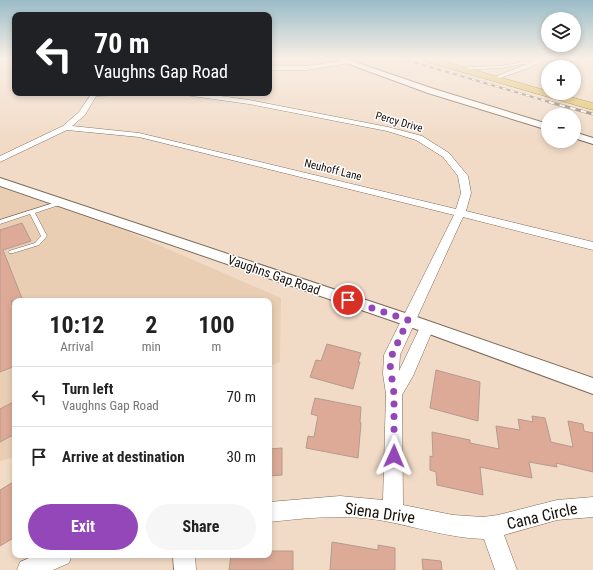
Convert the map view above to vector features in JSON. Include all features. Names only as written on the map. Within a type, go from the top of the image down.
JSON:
[{"type":"main road","points":[[517,86],[593,107]]},
{"type":"street","points":[[416,86],[541,126]]},
{"type":"street","points":[[0,159],[66,128],[82,113],[94,96]]},
{"type":"street","name":"Percy Drive","points":[[206,96],[249,102],[388,129],[419,138],[446,155],[463,176],[466,193],[460,212],[392,355],[391,374],[394,394],[393,513]]},
{"type":"street","name":"Neuhoff Lane","points":[[66,128],[139,135],[460,212],[593,246]]},
{"type":"street","points":[[581,137],[593,141]]},
{"type":"street","name":"Vaughns Gap Road","points":[[0,182],[63,202],[408,320],[593,386]]},
{"type":"street","points":[[394,394],[405,376],[427,327]]},
{"type":"street","name":"Siena Drive","points":[[272,512],[340,507],[364,508],[458,526],[491,528]]},
{"type":"street","name":"Cana Circle","points":[[491,528],[556,510],[573,507],[593,507]]},
{"type":"street","points":[[491,528],[506,570]]},
{"type":"street","points":[[28,570],[54,558]]},
{"type":"street","points":[[184,558],[185,570]]},
{"type":"lane","points":[[0,222],[63,202]]},
{"type":"lane","points":[[11,252],[37,244],[44,236],[32,212]]},
{"type":"shaded area","points":[[0,187],[124,230],[281,298],[280,362],[272,365],[272,298],[12,298],[12,458],[0,461]]},
{"type":"building","points":[[22,223],[31,241],[3,250],[22,298],[12,298],[11,301],[12,367],[0,372],[0,230]]},
{"type":"building","points":[[327,344],[361,353],[353,389],[310,377],[316,360],[321,361]]},
{"type":"building","points":[[436,370],[480,382],[478,421],[430,408]]},
{"type":"building","points":[[315,398],[361,407],[358,458],[306,448],[308,436],[314,437],[318,416],[311,414]]},
{"type":"building","points":[[12,403],[12,436],[0,442],[0,409]]},
{"type":"building","points":[[532,416],[545,418],[551,442],[573,447],[568,421],[583,424],[584,431],[593,433],[593,472],[556,463],[557,467],[529,462],[532,478],[480,467],[483,495],[437,485],[436,472],[430,470],[430,456],[433,457],[432,432],[470,440],[470,443],[499,449],[496,426],[520,430],[518,419],[533,422]]},
{"type":"building","points":[[282,448],[282,475],[272,476],[272,449]]},
{"type":"building","points":[[12,483],[12,539],[0,546],[0,490]]},
{"type":"building","points":[[332,542],[378,550],[378,545],[395,548],[395,570],[330,570]]},
{"type":"building","points":[[272,551],[293,551],[293,570],[229,570],[231,558],[272,558]]},
{"type":"building","points":[[422,559],[441,561],[442,570],[423,570]]},
{"type":"railway","points":[[494,86],[553,103]]},
{"type":"railway","points":[[549,102],[593,114]]},
{"type":"route","points":[[348,300],[408,320],[392,355],[390,364],[394,394],[394,456]]}]
